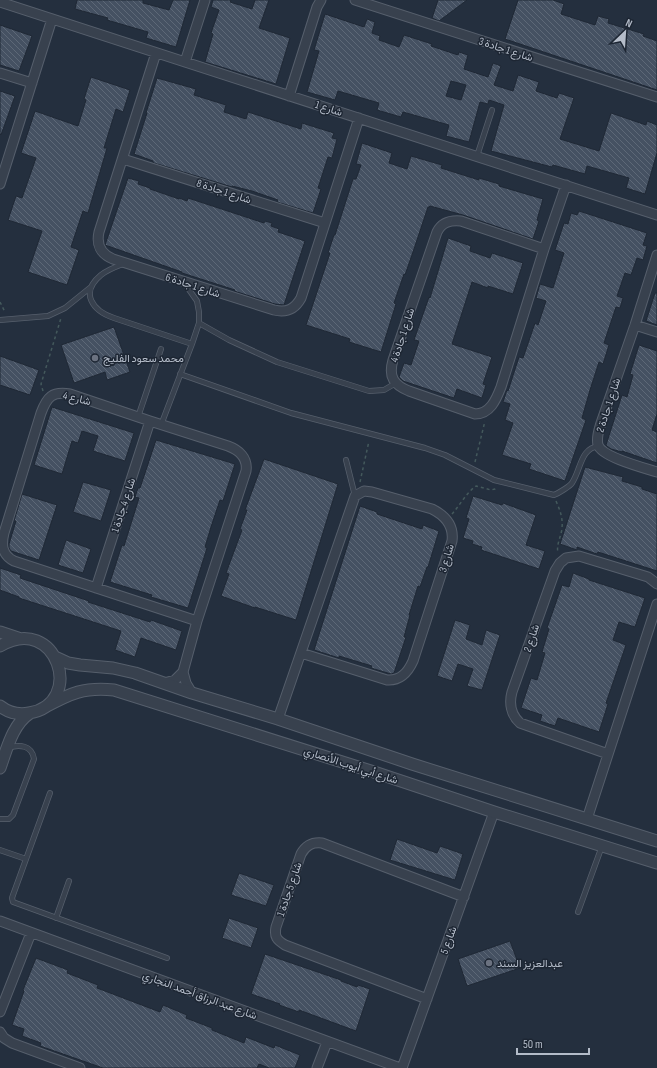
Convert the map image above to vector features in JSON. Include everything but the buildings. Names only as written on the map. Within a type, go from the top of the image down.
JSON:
[{"type":"street","points":[[185,62],[205,0]]},
{"type":"street","points":[[289,96],[317,7],[321,0]]},
{"type":"street","name":"شارع 1 جادة 3","points":[[355,0],[657,97]]},
{"type":"street","name":"شارع 1","points":[[0,2],[657,215]]},
{"type":"street","points":[[0,184],[52,19]]},
{"type":"street","name":"شارع 1 جادة 6","points":[[156,52],[98,236],[102,253],[109,258],[124,263],[274,310],[284,312],[288,311],[296,306],[301,298],[359,118]]},
{"type":"street","points":[[0,73],[32,83]]},
{"type":"street","name":"شارع 1 جادة 8","points":[[123,159],[325,224]]},
{"type":"street","points":[[396,383],[400,387],[409,391],[468,412],[479,414],[488,410],[496,400],[501,387],[544,249],[566,185]]},
{"type":"street","name":"شارع 1 جادة 4","points":[[396,383],[391,370],[393,360],[437,232],[441,225],[452,220],[461,221],[544,249]]},
{"type":"street","name":"شارع 1 جادة 2","points":[[657,255],[597,438],[599,446],[604,452],[611,456],[657,472]]},
{"type":"street","points":[[635,325],[657,332]]},
{"type":"street","name":"شارع 4","points":[[45,402],[52,395],[63,393],[70,394],[231,447],[242,455],[246,462],[246,471],[197,621],[183,672]]},
{"type":"street","points":[[45,402],[2,541],[3,551],[8,559],[197,621]]},
{"type":"street","name":"شارع 4 جادة 1","points":[[96,588],[150,421]]},
{"type":"street","points":[[278,719],[356,495],[364,491],[372,492],[432,509],[447,520]]},
{"type":"street","name":"شارع 3","points":[[301,653],[387,680],[398,679],[407,672],[413,660],[452,541],[452,531],[447,520]]},
{"type":"street","points":[[560,563],[571,556],[583,556],[648,577],[657,584]]},
{"type":"street","name":"شارع 2","points":[[560,563],[555,571],[512,692],[510,700],[512,709],[517,721],[526,726],[608,754]]},
{"type":"street","points":[[587,819],[657,604]]},
{"type":"street","points":[[0,632],[41,643],[50,650],[57,660],[60,673],[60,686],[54,698],[45,707]]},
{"type":"street","points":[[0,646],[8,641],[19,638]]},
{"type":"street","name":"شارع أبي أيوب الأنصاري","points":[[55,657],[68,663],[120,669],[278,719],[412,764],[657,841]]},
{"type":"street","points":[[164,683],[175,680],[183,672],[186,683],[192,693]]},
{"type":"street","name":"شارع أبي أيوب الأنصاري","points":[[30,713],[77,692],[96,689],[114,690],[657,863]]},
{"type":"street","points":[[0,706],[6,711],[20,714],[30,713]]},
{"type":"street","points":[[0,768],[17,726],[24,717],[30,713]]},
{"type":"street","points":[[374,772],[380,770],[384,766],[385,762],[383,756],[378,752]]},
{"type":"street","points":[[408,783],[402,778],[401,770],[407,764],[412,764]]},
{"type":"street","name":"شارع 5","points":[[401,1068],[494,812]]},
{"type":"street","name":"شارع 5 جادة 1","points":[[427,999],[285,945],[278,939],[276,936],[276,927],[301,854],[309,844],[322,843],[464,897]]},
{"type":"street","name":"شارع عبد الرزاق أحمد النجاري","points":[[0,921],[401,1068]]},
{"type":"street","points":[[0,1012],[31,933]]},
{"type":"street","points":[[0,1032],[4,1038],[12,1043],[80,1068]]},
{"type":"street","points":[[318,1068],[327,1042]]},
{"type":"lane","points":[[477,156],[492,110]]},
{"type":"lane","points":[[124,263],[104,273],[97,279],[92,287],[90,293],[92,303],[96,308],[106,316],[192,344]]},
{"type":"lane","points":[[161,425],[192,344],[198,323],[199,312],[196,301],[182,281]]},
{"type":"lane","points":[[0,320],[42,317],[64,308],[92,287]]},
{"type":"lane","points":[[198,323],[229,340],[272,360],[362,389],[376,391],[384,390],[396,383]]},
{"type":"lane","points":[[138,417],[161,349]]},
{"type":"lane","points":[[180,374],[291,413],[425,448],[455,460],[473,470],[499,481],[554,495],[571,485],[587,451],[593,447],[599,446]]},
{"type":"lane","points":[[346,460],[356,495]]},
{"type":"lane","points":[[0,819],[9,819],[14,815],[34,759],[33,754],[26,747],[18,745],[7,748]]},
{"type":"lane","points":[[50,793],[12,900],[17,904],[167,958]]},
{"type":"lane","points":[[578,912],[602,846]]},
{"type":"lane","points":[[0,850],[26,859]]},
{"type":"lane","points":[[56,918],[69,881]]},
{"type":"path","points":[[0,302],[8,319]]},
{"type":"path","points":[[45,402],[41,384],[64,308]]},
{"type":"path","points":[[473,470],[488,410]]},
{"type":"path","points":[[356,495],[371,434]]},
{"type":"path","points":[[447,520],[470,490],[476,486],[491,490],[495,489],[499,481]]},
{"type":"path","points":[[554,495],[562,517],[562,529],[557,549],[560,563]]},
{"type":"place","name":"محمد سعود الفليج","points":[[95,358]]},
{"type":"place","name":"عبدالعزيز السند","points":[[489,963]]}]
